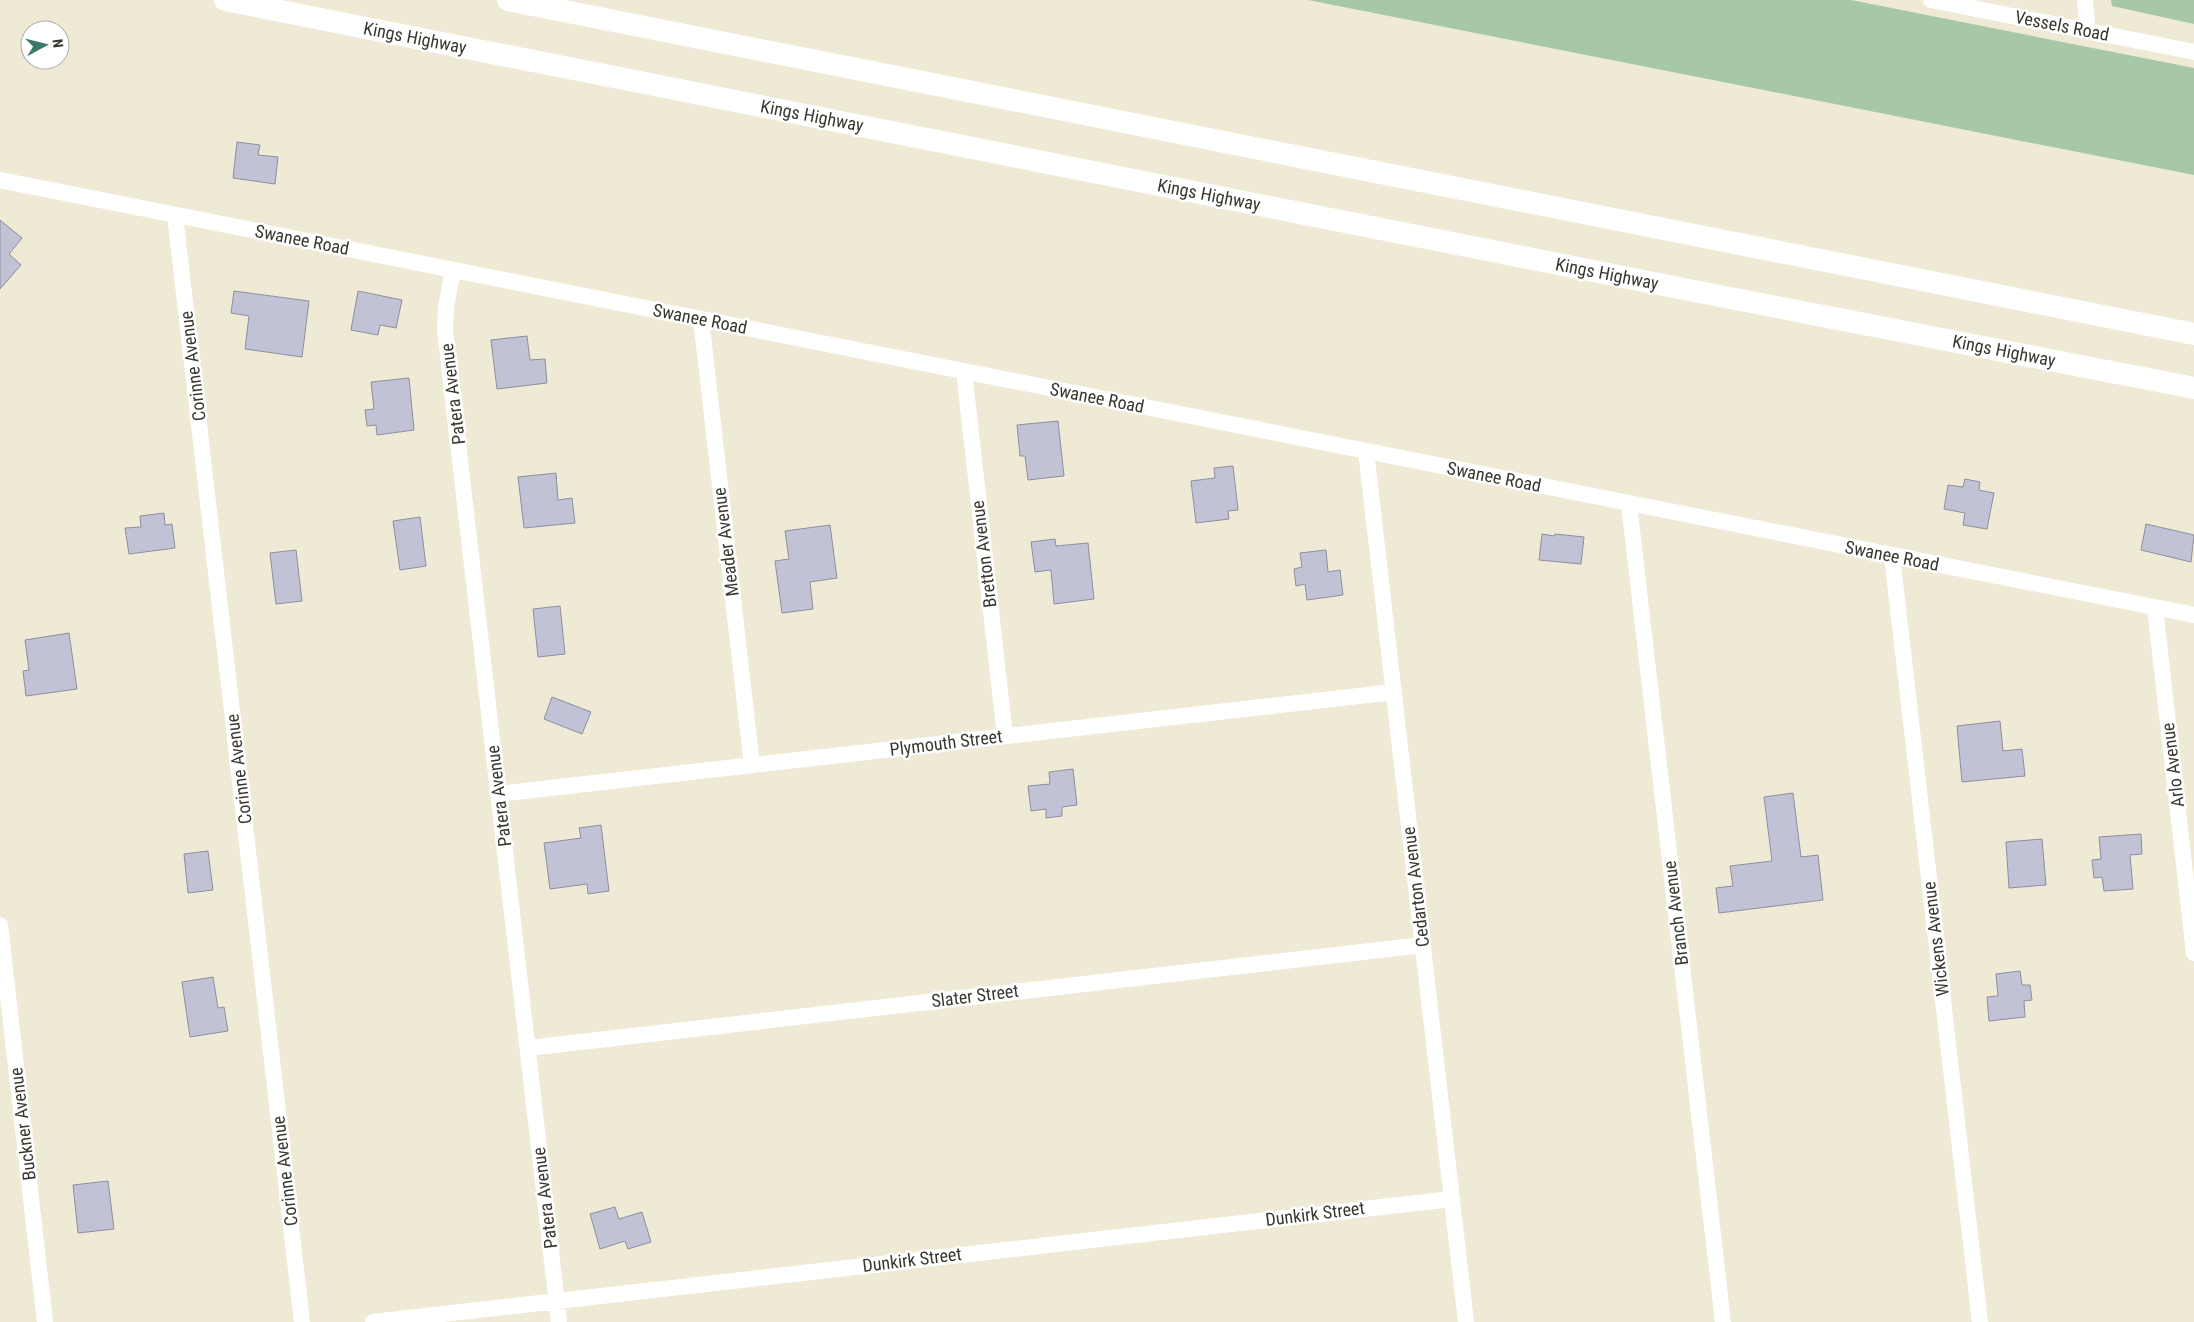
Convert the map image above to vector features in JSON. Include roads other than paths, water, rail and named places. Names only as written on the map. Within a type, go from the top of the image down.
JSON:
[{"type":"main road","name":"Kings Highway","points":[[225,0],[2194,388]]},
{"type":"main road","points":[[508,0],[2194,334]]},
{"type":"street","name":"Vessels Road","points":[[1931,0],[2194,52]]},
{"type":"street","points":[[2085,0],[2088,31]]},
{"type":"street","name":"Swanee Road","points":[[0,180],[2194,616]]},
{"type":"street","name":"Corinne Avenue","points":[[175,215],[302,1322]]},
{"type":"street","name":"Patera Avenue","points":[[453,270],[446,307],[446,330],[559,1322]]},
{"type":"street","name":"Meader Avenue","points":[[701,319],[752,765]]},
{"type":"street","name":"Bretton Avenue","points":[[964,371],[1005,736]]},
{"type":"street","name":"Cedarton Avenue","points":[[1366,451],[1466,1322]]},
{"type":"street","name":"Branch Avenue","points":[[1629,504],[1723,1322]]},
{"type":"street","name":"Wickens Avenue","points":[[1892,556],[1980,1322]]},
{"type":"street","name":"Arlo Avenue","points":[[2154,608],[2194,953]]},
{"type":"street","name":"Plymouth Street","points":[[498,794],[1394,692]]},
{"type":"street","name":"Buckner Avenue","points":[[0,925],[45,1322]]},
{"type":"street","name":"Slater Street","points":[[528,1048],[1423,945]]},
{"type":"street","name":"Dunkirk Street","points":[[373,1322],[1452,1199]]}]
